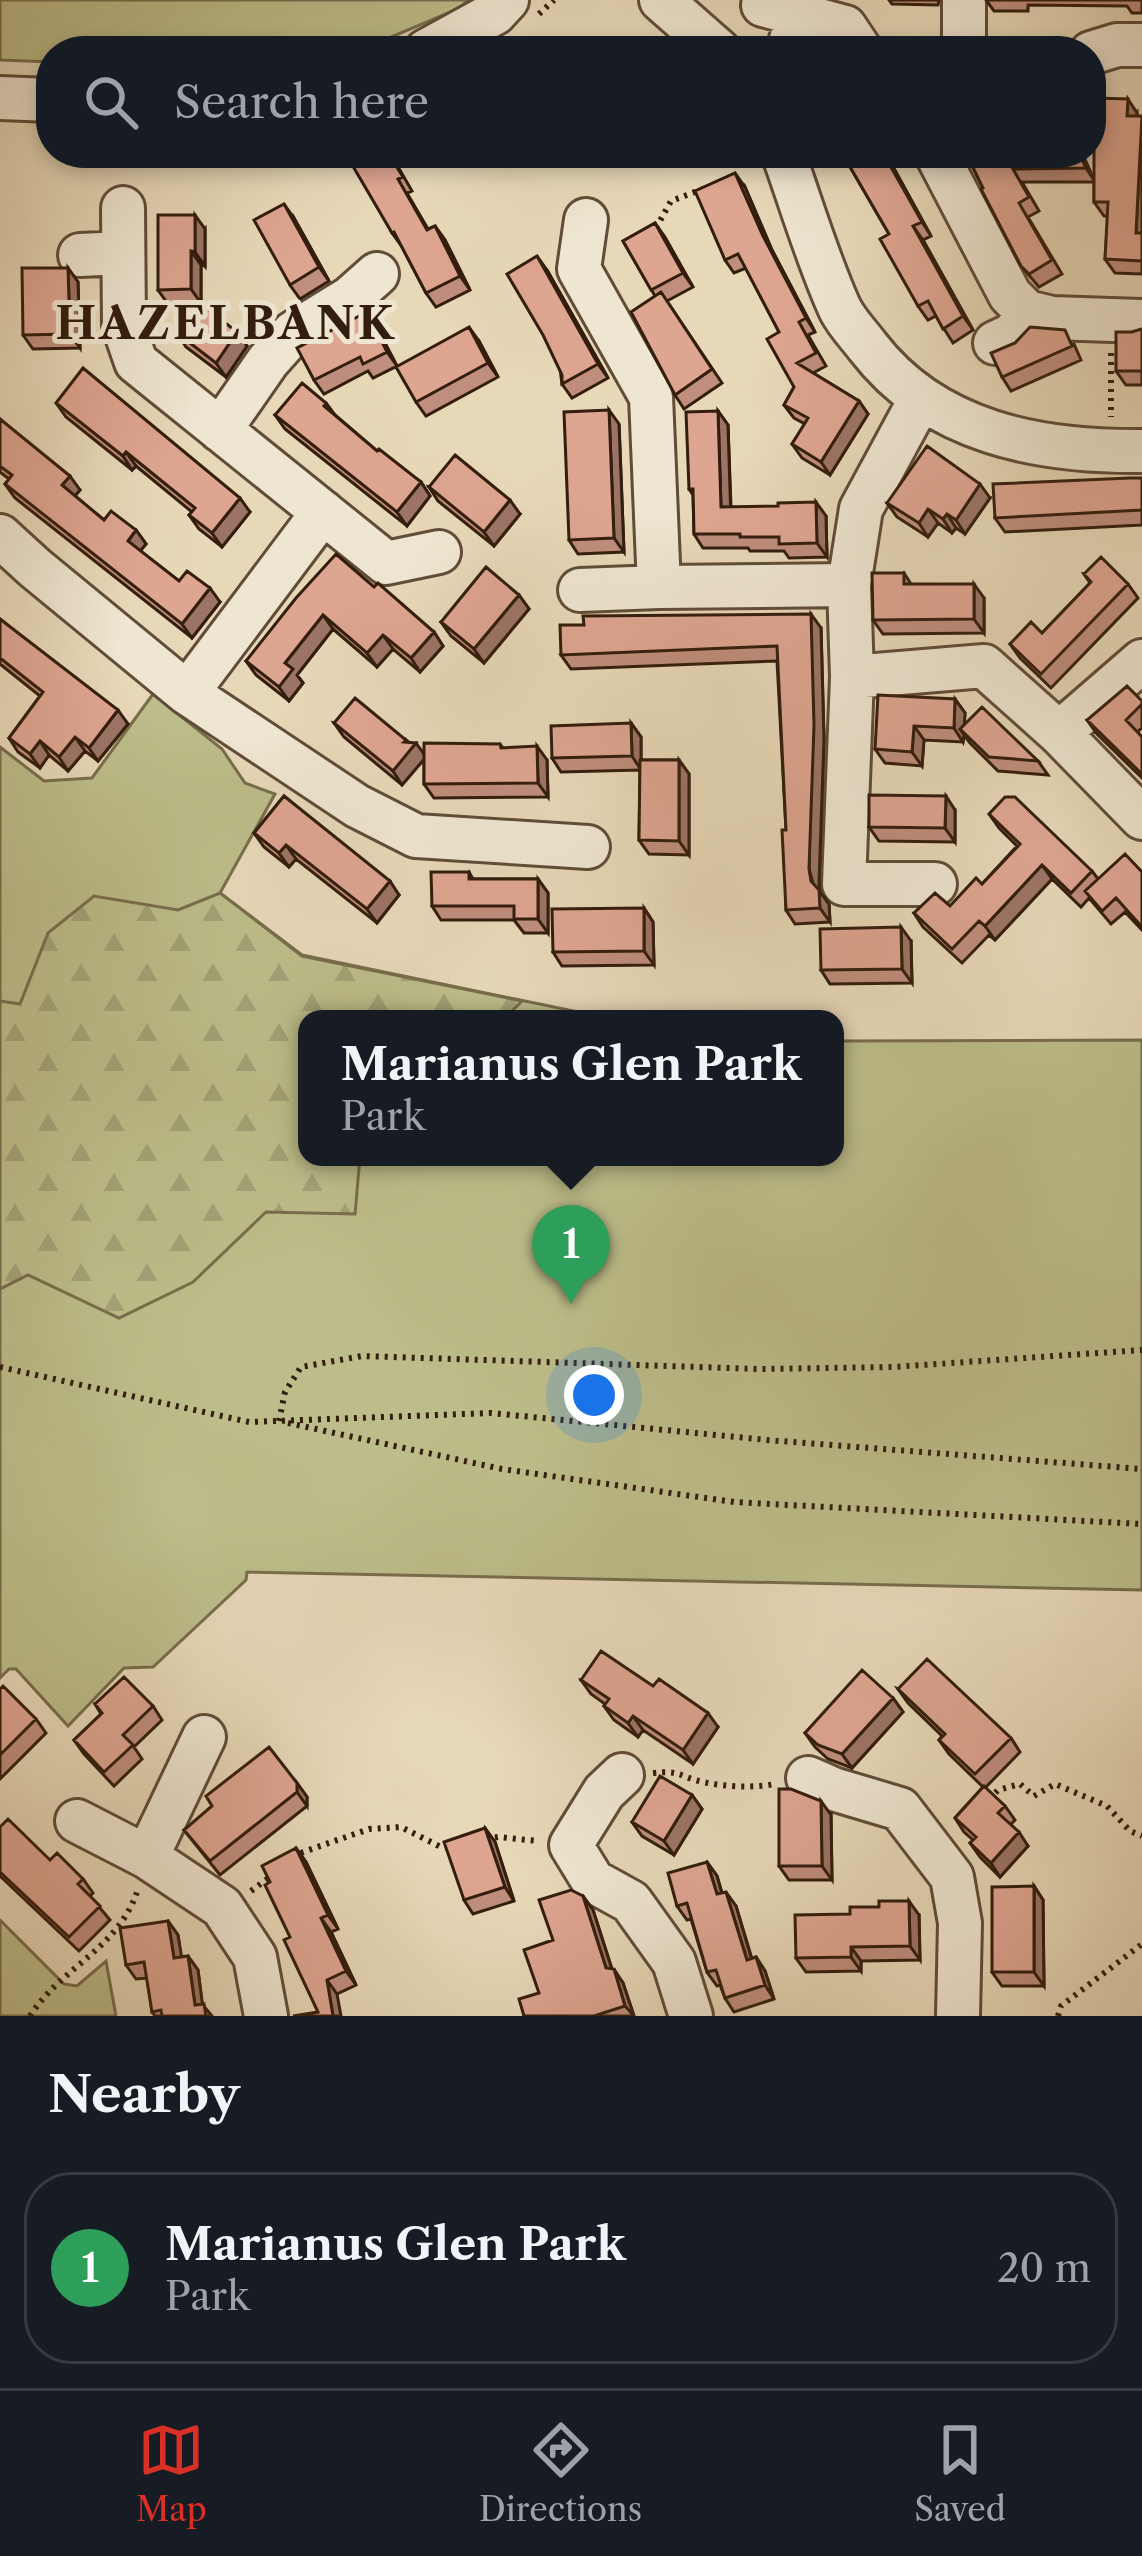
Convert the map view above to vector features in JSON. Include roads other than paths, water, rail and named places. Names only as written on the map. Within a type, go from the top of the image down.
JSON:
[{"type":"street","points":[[453,36],[495,13],[507,0]]},
{"type":"street","points":[[661,0],[702,36]]},
{"type":"street","points":[[964,0],[964,36]]},
{"type":"street","points":[[783,23],[845,27],[851,36]]},
{"type":"street","points":[[1106,48],[1142,45]]},
{"type":"street","points":[[0,98],[36,99]]},
{"type":"street","points":[[789,168],[842,313],[885,369],[921,398],[975,427],[1034,444],[1127,451]]},
{"type":"street","points":[[944,168],[1010,295],[1027,312],[1052,318],[1126,321]]},
{"type":"street","points":[[123,208],[101,254],[136,362],[386,563],[439,552]]},
{"type":"street","points":[[586,220],[579,269],[651,397],[658,587]]},
{"type":"street","points":[[220,430],[293,333],[350,298],[377,274]]},
{"type":"street","points":[[995,343],[1014,334],[1027,312]]},
{"type":"street","points":[[921,398],[861,509],[849,585],[852,677],[844,884],[935,884]]},
{"type":"street","points":[[187,693],[323,512]]},
{"type":"street","points":[[0,536],[187,693],[357,806],[416,836],[588,847]]},
{"type":"street","points":[[580,590],[849,585]]},
{"type":"street","points":[[1059,733],[1142,661]]},
{"type":"street","points":[[852,677],[984,666],[1059,733],[1142,818]]},
{"type":"street","points":[[146,1857],[204,1737]]},
{"type":"street","points":[[622,1775],[604,1792],[571,1845],[593,1881],[632,1902],[674,1962],[691,2016]]},
{"type":"street","points":[[808,1778],[900,1810],[952,1876],[960,1923],[958,2016]]},
{"type":"street","points":[[77,1821],[146,1857],[222,1907],[255,1957],[266,2016]]},
{"type":"place","name":"Marianus Glen Park","points":[[571,1304]]},
{"type":"district","name":"HAZELBANK","points":[[226,323]]}]
